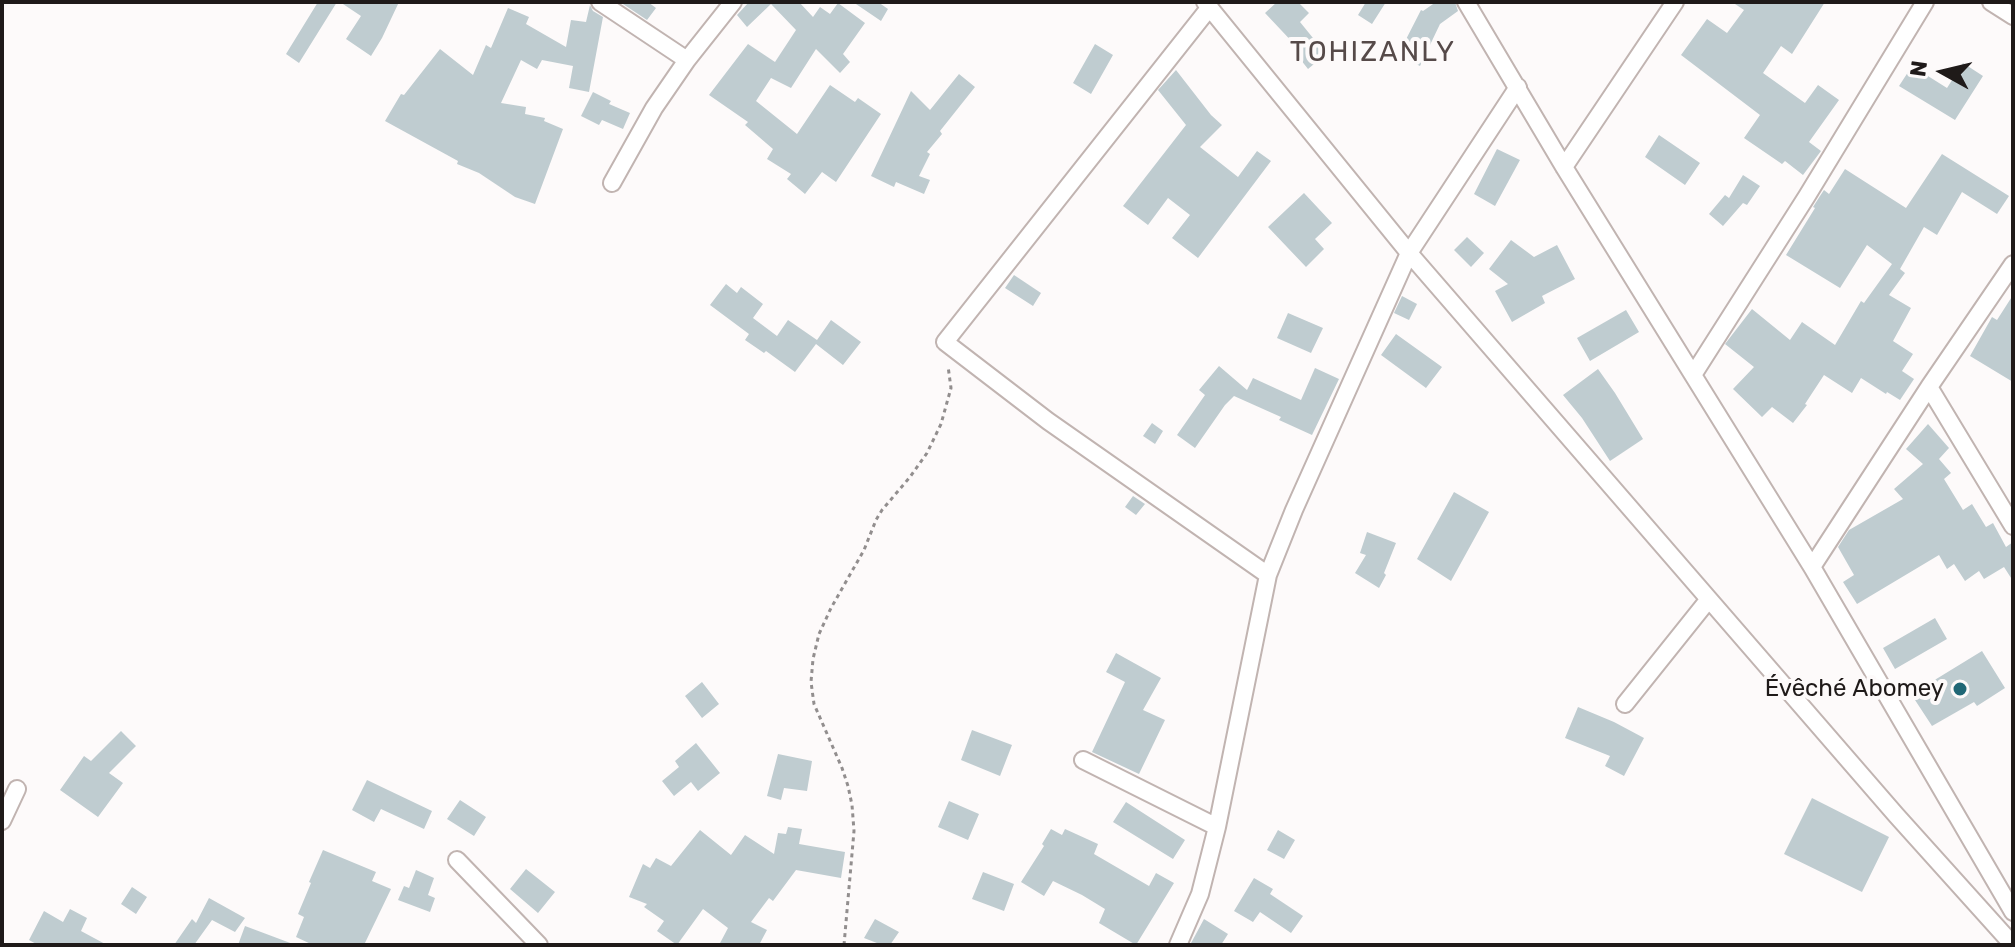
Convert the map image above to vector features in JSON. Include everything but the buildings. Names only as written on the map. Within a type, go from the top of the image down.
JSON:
[{"type":"street","points":[[600,2],[687,60]]},
{"type":"street","points":[[612,183],[654,108],[733,2]]},
{"type":"street","points":[[1466,2],[1564,167],[1812,567],[2013,912]]},
{"type":"street","points":[[1564,167],[1675,2]]},
{"type":"street","points":[[1693,375],[1925,2]]},
{"type":"street","points":[[1991,2],[2013,16]]},
{"type":"street","points":[[1268,575],[1048,421],[945,342],[1207,5],[1409,253],[1896,815],[2013,945]]},
{"type":"street","points":[[1178,945],[1200,894],[1217,827],[1268,575],[1409,253],[1518,87]]},
{"type":"street","points":[[1812,567],[2013,264]]},
{"type":"street","points":[[1929,387],[2013,526]]},
{"type":"street","points":[[1625,704],[1709,599]]},
{"type":"street","points":[[1083,760],[1217,827]]},
{"type":"street","points":[[2,821],[17,789]]},
{"type":"street","points":[[457,860],[539,945]]},
{"type":"path","points":[[844,945],[854,831],[852,805],[842,768],[814,704],[811,682],[813,659],[819,634],[864,550],[876,520],[927,453],[941,424],[951,388],[945,342]]},
{"type":"place","name":"Évêché Abomey","points":[[1960,689]]},
{"type":"district","name":"TOHIZANLY","points":[[1373,53]]}]
